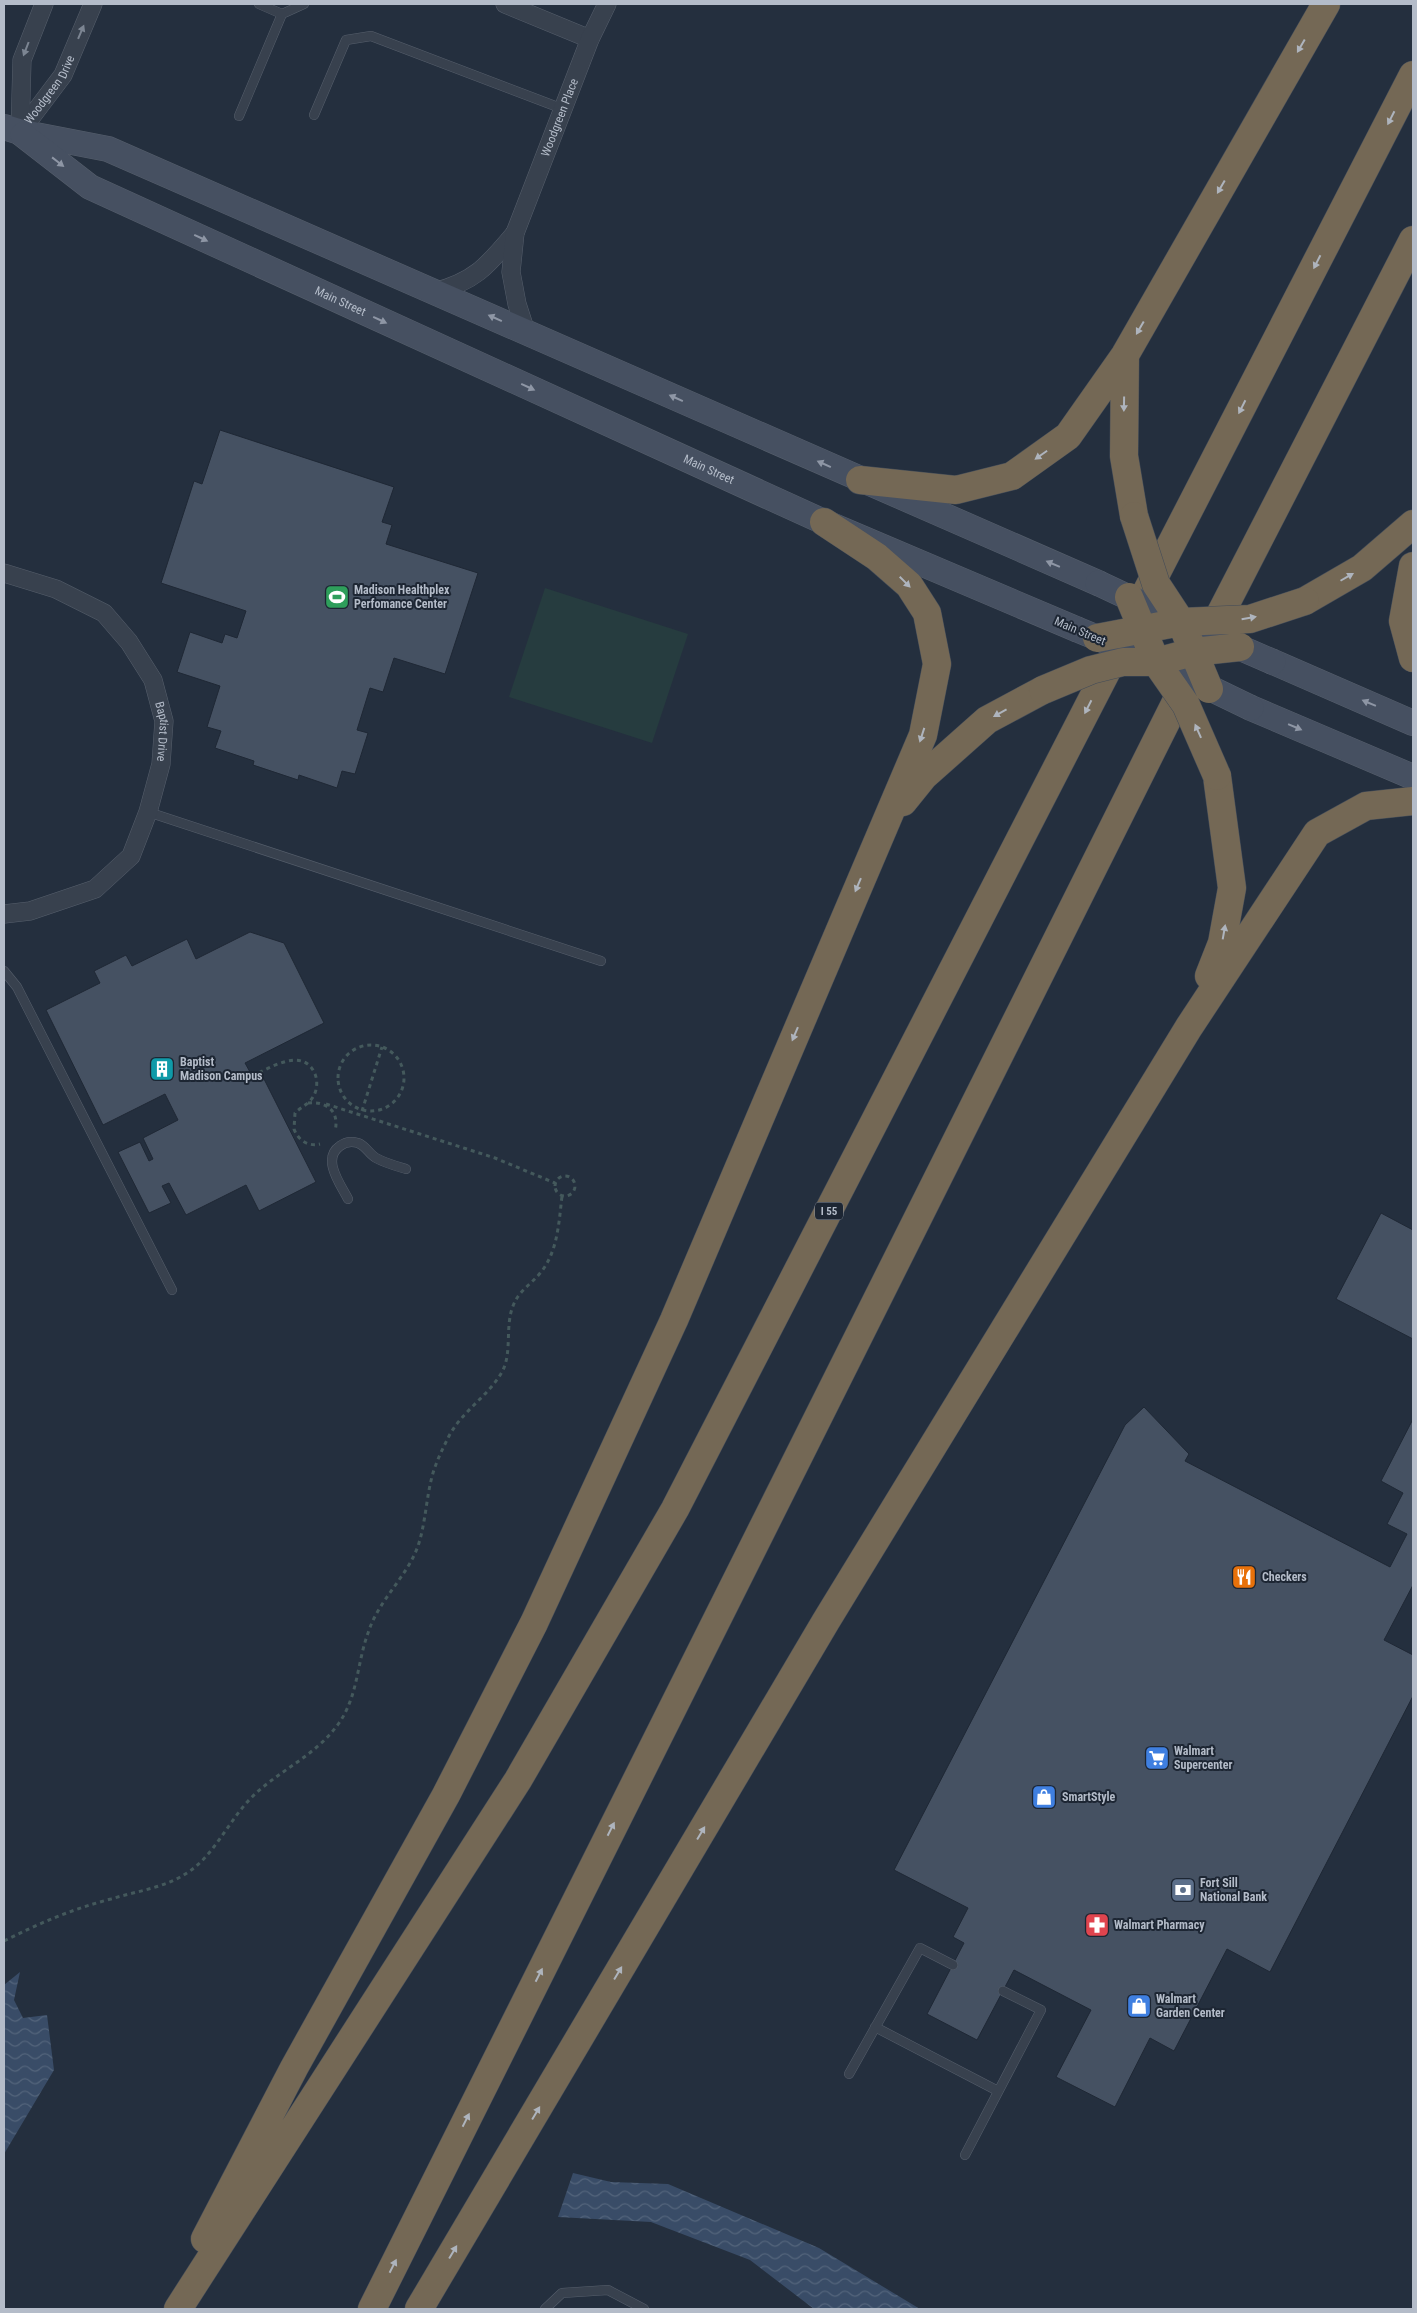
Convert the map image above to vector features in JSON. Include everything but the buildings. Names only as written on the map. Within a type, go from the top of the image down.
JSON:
[{"type":"highway","points":[[860,480],[956,490],[1012,476],[1068,436],[1125,355],[1326,4]]},
{"type":"highway","name":"I 55","points":[[178,2309],[518,1780],[675,1509],[1413,75]]},
{"type":"highway","points":[[372,2309],[1246,563],[1413,240]]},
{"type":"highway","points":[[1125,355],[1124,456],[1134,516],[1156,584],[1181,622],[1209,689]]},
{"type":"highway","points":[[168,2309],[294,2068],[446,1795],[534,1623],[674,1320],[923,734],[937,664],[927,613],[909,586],[877,557],[824,522]]},
{"type":"highway","points":[[1086,634],[1144,631],[1181,622],[1250,619],[1305,601],[1362,568],[1413,524]]},
{"type":"highway","points":[[1413,566],[1402,621],[1413,658]]},
{"type":"highway","points":[[1129,597],[1156,662],[1186,704],[1217,776],[1232,888],[1222,943],[1189,1027]]},
{"type":"highway","points":[[882,830],[924,776],[987,720],[1043,690],[1091,670],[1122,662],[1156,662],[1193,652],[1240,647]]},
{"type":"highway","points":[[419,2309],[826,1621],[1189,1027],[1317,833],[1366,806],[1413,801]]},
{"type":"main road","points":[[12,129],[108,149],[1098,583],[1181,622],[1413,722]]},
{"type":"main road","name":"Main Street","points":[[12,129],[90,187],[824,522],[1156,662],[1251,708],[1413,777]]},
{"type":"street","name":"Woodgreen Drive","points":[[12,129],[22,60],[44,4]]},
{"type":"street","name":"Woodgreen Drive","points":[[12,129],[63,75],[93,4]]},
{"type":"street","points":[[505,4],[590,39]]},
{"type":"street","name":"Woodgreen Place","points":[[526,332],[517,304],[511,272],[515,233],[590,39],[607,4]]},
{"type":"street","name":"Woodgreen Place","points":[[434,292],[456,286],[475,276],[515,233]]},
{"type":"street","name":"Baptist Drive","points":[[4,573],[56,589],[104,613],[129,642],[153,680],[164,721],[161,764],[148,812],[131,856],[95,888],[30,911],[4,914]]},
{"type":"lane","points":[[259,4],[282,14]]},
{"type":"lane","points":[[239,116],[282,14],[304,4]]},
{"type":"lane","points":[[314,115],[346,40],[371,36],[563,109]]},
{"type":"lane","points":[[148,812],[601,960]]},
{"type":"lane","points":[[4,971],[17,987],[172,1290]]},
{"type":"lane","points":[[348,1199],[332,1168],[332,1157],[336,1149],[345,1142],[357,1142],[365,1147],[375,1158],[406,1169]]},
{"type":"lane","points":[[849,2074],[920,1948],[953,1965]]},
{"type":"lane","points":[[965,2155],[1041,2010],[1003,1991]]},
{"type":"lane","points":[[875,2027],[998,2092]]},
{"type":"lane","points":[[545,2309],[562,2293],[608,2290],[644,2309]]},
{"type":"path","points":[[371,1045],[382,1047],[398,1059],[404,1077],[402,1087],[398,1096],[383,1109],[362,1110],[344,1098],[338,1078],[340,1068],[344,1059],[351,1051],[371,1045]]},
{"type":"path","points":[[360,1115],[382,1047]]},
{"type":"path","points":[[252,1076],[284,1061],[292,1060],[306,1063],[315,1074],[317,1082],[313,1097],[295,1113],[293,1120],[296,1136],[309,1145],[325,1143]]},
{"type":"path","points":[[308,1103],[318,1102],[326,1104],[495,1158],[555,1183]]},
{"type":"path","points":[[326,1104],[336,1116],[337,1124],[331,1138]]},
{"type":"path","points":[[562,1176],[567,1176],[574,1183],[572,1194],[562,1196],[557,1193],[555,1183],[562,1176]]},
{"type":"path","points":[[4,1941],[53,1916],[152,1888],[188,1873],[210,1852],[251,1798],[269,1782],[318,1747],[340,1723],[353,1696],[365,1642],[376,1612],[409,1564],[417,1548],[427,1516],[433,1474],[442,1451],[453,1429],[503,1370],[510,1316],[517,1296],[540,1274],[548,1262],[554,1247],[562,1196]]},
{"type":"green space","points":[[545,588],[688,634],[652,743],[509,697]]},
{"type":"water","points":[[20,1972],[14,2000],[23,2018],[47,2015],[54,2070],[4,2154],[4,1985]]},
{"type":"water","points":[[573,2173],[611,2182],[668,2184],[819,2248],[920,2309],[814,2309],[750,2260],[651,2222],[558,2217]]},
{"type":"place","name":"Madison Healthplex Perfomance Center","points":[[337,597]]},
{"type":"place","name":"Baptist Madison Campus","points":[[162,1069]]},
{"type":"place","name":"Checkers","points":[[1244,1577]]},
{"type":"place","name":"Walmart Supercenter","points":[[1157,1758]]},
{"type":"place","name":"SmartStyle","points":[[1044,1797]]},
{"type":"place","name":"Fort Sill National Bank","points":[[1183,1890]]},
{"type":"place","name":"Walmart Pharmacy","points":[[1097,1925]]},
{"type":"place","name":"Walmart Garden Center","points":[[1139,2006]]}]
